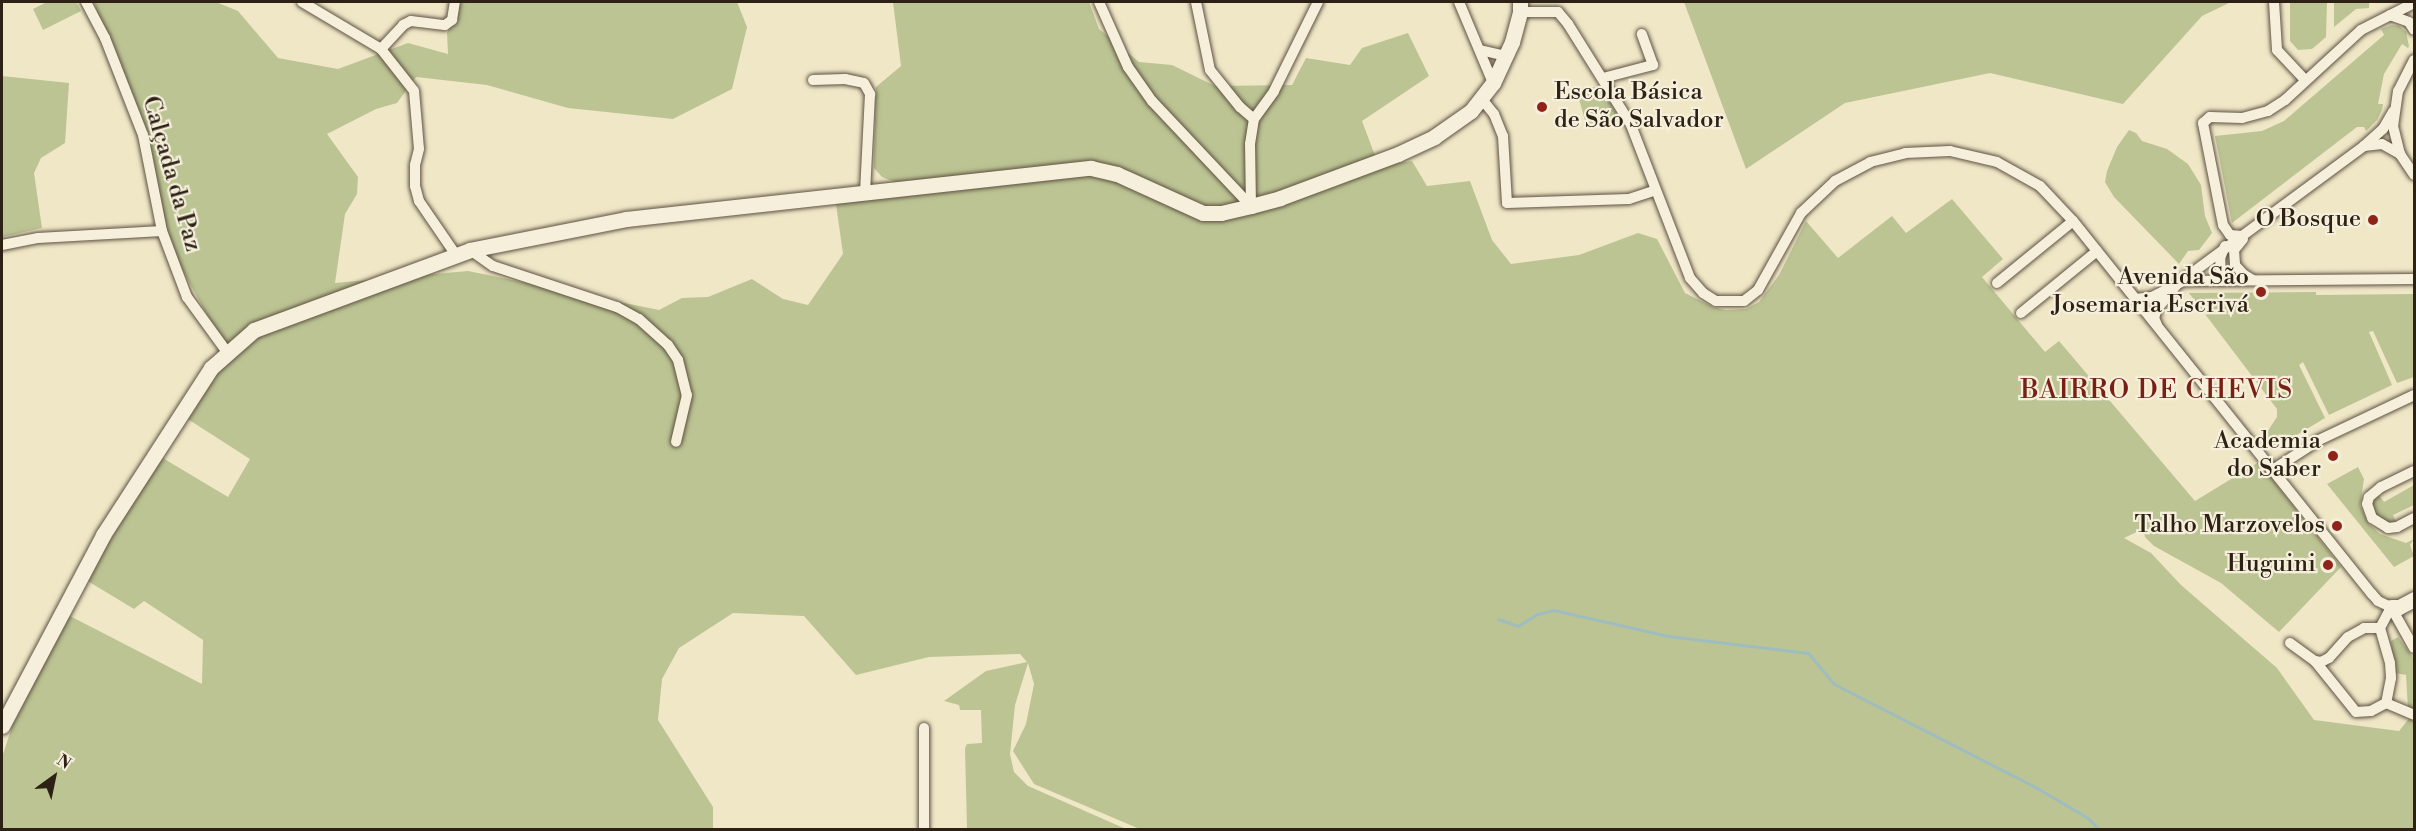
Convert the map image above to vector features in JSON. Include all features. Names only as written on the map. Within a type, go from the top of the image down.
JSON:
[{"type":"street","name":"Calçada da Paz","points":[[86,2],[105,38],[143,135],[162,231],[187,297],[227,352]]},
{"type":"street","points":[[302,2],[381,49],[414,91],[419,149],[415,165],[415,186],[419,201],[463,253],[493,266],[616,307],[639,319],[668,345],[678,360],[687,395],[676,442]]},
{"type":"street","points":[[381,49],[403,25],[411,21],[445,25],[452,20],[455,2]]},
{"type":"street","points":[[1100,2],[1128,67],[1152,101],[1251,206]]},
{"type":"street","points":[[1196,2],[1210,70],[1240,107],[1254,119]]},
{"type":"street","points":[[1251,206],[1250,144],[1254,119],[1274,92],[1318,2]]},
{"type":"street","points":[[1459,2],[1493,83]]},
{"type":"street","points":[[2274,2],[2277,50],[2306,81]]},
{"type":"street","points":[[2225,246],[2221,248],[2223,225],[2203,123],[2210,117],[2242,118],[2268,111],[2306,81],[2361,30],[2415,3]]},
{"type":"street","points":[[2,726],[103,535],[211,368],[254,330],[463,253],[626,219],[1091,168],[1117,174],[1203,213],[1251,206],[1280,198],[1398,154],[1434,137],[1471,111],[1493,83],[1506,56],[1520,7],[1558,12],[1603,78],[1631,125],[1690,278],[1703,293],[1716,301],[1744,301],[1758,290],[1801,213],[1835,181],[1852,171],[1890,156],[1927,150],[1971,154],[1997,162],[2040,186],[2073,221],[2271,471],[2378,601],[2391,607],[2399,607],[2415,599]]},
{"type":"street","points":[[2390,15],[2409,22],[2415,30]]},
{"type":"street","points":[[1603,78],[1653,64],[1642,34]]},
{"type":"street","points":[[1480,50],[1506,56]]},
{"type":"street","points":[[2136,299],[2152,297],[2177,284],[2225,246],[2244,235],[2364,146],[2383,129],[2393,112],[2398,91],[2415,60]]},
{"type":"street","points":[[813,80],[845,79],[864,83],[870,94],[865,193]]},
{"type":"street","points":[[1481,98],[1494,114],[1503,136],[1507,202],[1629,199],[1656,190]]},
{"type":"street","points":[[2393,112],[2400,154],[2415,175]]},
{"type":"street","points":[[2364,146],[2396,139]]},
{"type":"street","points":[[2364,146],[2382,144],[2400,154]]},
{"type":"street","points":[[1997,283],[2073,221]]},
{"type":"street","points":[[2223,225],[2230,235],[2244,235]]},
{"type":"street","points":[[2,245],[38,238],[162,231]]},
{"type":"street","points":[[2244,235],[2234,250],[2235,265],[2243,274],[2256,282]]},
{"type":"street","points":[[2221,281],[2220,258],[2225,246]]},
{"type":"street","points":[[2021,313],[2097,251]]},
{"type":"street","points":[[2157,326],[2154,318],[2157,309],[2177,284],[2221,281],[2415,279]]},
{"type":"street","points":[[2271,471],[2319,440],[2415,395]]},
{"type":"street","points":[[2415,471],[2381,487],[2369,497],[2367,504],[2372,518],[2388,528],[2397,527],[2415,518]]},
{"type":"street","points":[[2386,703],[2391,678],[2390,663],[2380,628],[2391,607]]},
{"type":"street","points":[[2391,607],[2415,648]]},
{"type":"street","points":[[2315,661],[2321,662],[2329,658],[2348,637],[2364,628],[2380,628]]},
{"type":"street","points":[[2290,643],[2315,661],[2356,712],[2371,711],[2386,703]]},
{"type":"street","points":[[2386,703],[2415,715]]},
{"type":"street","points":[[924,728],[924,830]]},
{"type":"green space","points":[[47,2],[76,2],[81,11],[43,30],[33,9]]},
{"type":"green space","points":[[94,2],[216,2],[238,11],[278,58],[338,69],[408,43],[448,54],[447,33],[461,2],[737,2],[747,27],[732,89],[673,119],[568,108],[487,85],[416,77],[397,103],[376,109],[327,134],[358,177],[357,194],[345,214],[335,283],[468,271],[659,310],[682,298],[708,297],[752,279],[783,299],[808,305],[843,254],[836,204],[895,182],[882,177],[874,168],[876,87],[901,66],[893,2],[1089,2],[1099,29],[1139,62],[1172,65],[1215,86],[1292,85],[1306,58],[1350,65],[1362,48],[1408,33],[1429,76],[1362,121],[1374,153],[1383,165],[1412,161],[1427,186],[1470,181],[1492,240],[1511,264],[1579,255],[1638,233],[1657,239],[1685,293],[1713,307],[1726,310],[1746,309],[1759,302],[1779,275],[1806,221],[1838,258],[1892,216],[1906,233],[1952,199],[2003,259],[1982,277],[2045,352],[2059,341],[2195,501],[2259,462],[2341,567],[2279,632],[2221,583],[2154,546],[2145,537],[2143,529],[2124,538],[2151,553],[2181,585],[2277,668],[2314,720],[2399,731],[2411,716],[2414,718],[2414,829],[1142,830],[1034,784],[1013,751],[1026,724],[1034,684],[1028,663],[1015,705],[1010,754],[1014,772],[1028,786],[1126,829],[967,829],[965,748],[967,744],[982,743],[981,710],[960,710],[959,705],[944,701],[986,671],[1027,662],[1020,654],[929,657],[856,675],[804,616],[733,613],[679,648],[662,679],[658,720],[713,807],[713,829],[2,830],[2,757],[13,724],[68,615],[202,684],[203,640],[144,601],[134,609],[86,580],[161,457],[228,497],[250,459],[183,416],[227,351],[178,262]]},
{"type":"green space","points":[[1684,2],[2231,2],[2202,16],[2123,104],[1990,73],[1845,103],[1746,169]]},
{"type":"green space","points":[[2290,2],[2327,2],[2326,37],[2312,49],[2298,50],[2290,41]]},
{"type":"green space","points":[[2334,2],[2369,2],[2369,8],[2356,9],[2334,27]]},
{"type":"green space","points":[[2391,25],[2399,26],[2406,32],[2409,46],[2408,48],[2402,44],[2384,74],[2378,104],[2383,104],[2377,120],[2366,131],[2364,127],[2357,127],[2232,223],[2215,136],[2262,131],[2284,121],[2384,35],[2381,29]]},
{"type":"green space","points":[[2,76],[69,83],[65,143],[41,158],[34,173],[42,228],[2,237]]},
{"type":"green space","points":[[1601,87],[1620,119],[1586,124],[1576,88]]},
{"type":"green space","points":[[2129,130],[2136,133],[2142,141],[2167,149],[2188,164],[2201,185],[2205,216],[2212,233],[2199,250],[2188,251],[2179,264],[2114,197],[2105,182],[2117,147]]},
{"type":"green space","points":[[2316,292],[2316,295],[2414,294],[2414,377],[2397,383],[2373,331],[2369,332],[2392,385],[2329,415],[2303,362],[2299,365],[2325,418],[2275,448],[2268,449],[2261,441],[2277,417],[2277,409],[2189,293]]},
{"type":"green space","points":[[2358,467],[2364,479],[2360,506],[2369,524],[2380,534],[2406,543],[2414,539],[2410,545],[2414,556],[2394,567],[2327,484]]},
{"type":"green space","points":[[2414,485],[2414,505],[2393,515],[2396,522],[2387,522],[2376,515],[2373,503],[2375,497],[2379,495],[2384,502]]},
{"type":"green space","points":[[2398,637],[2414,659],[2414,712],[2408,709],[2406,675],[2395,673],[2391,641]]},
{"type":"waterway","points":[[1498,619],[1518,626],[1537,614],[1554,610],[1668,636],[1808,653],[1834,684],[2037,788],[2088,818],[2099,830]]},
{"type":"place","name":"Escola Básica de São Salvador","points":[[1542,107]]},
{"type":"place","name":"O Bosque","points":[[2373,220]]},
{"type":"place","name":"Avenida São Josemaria Escrivá","points":[[2261,292]]},
{"type":"place","name":"Academia do Saber","points":[[2333,456]]},
{"type":"place","name":"Talho Marzovelos","points":[[2337,526]]},
{"type":"place","name":"Huguini","points":[[2328,565]]},
{"type":"district","name":"BAIRRO DE CHEVIS","points":[[2157,391]]}]
